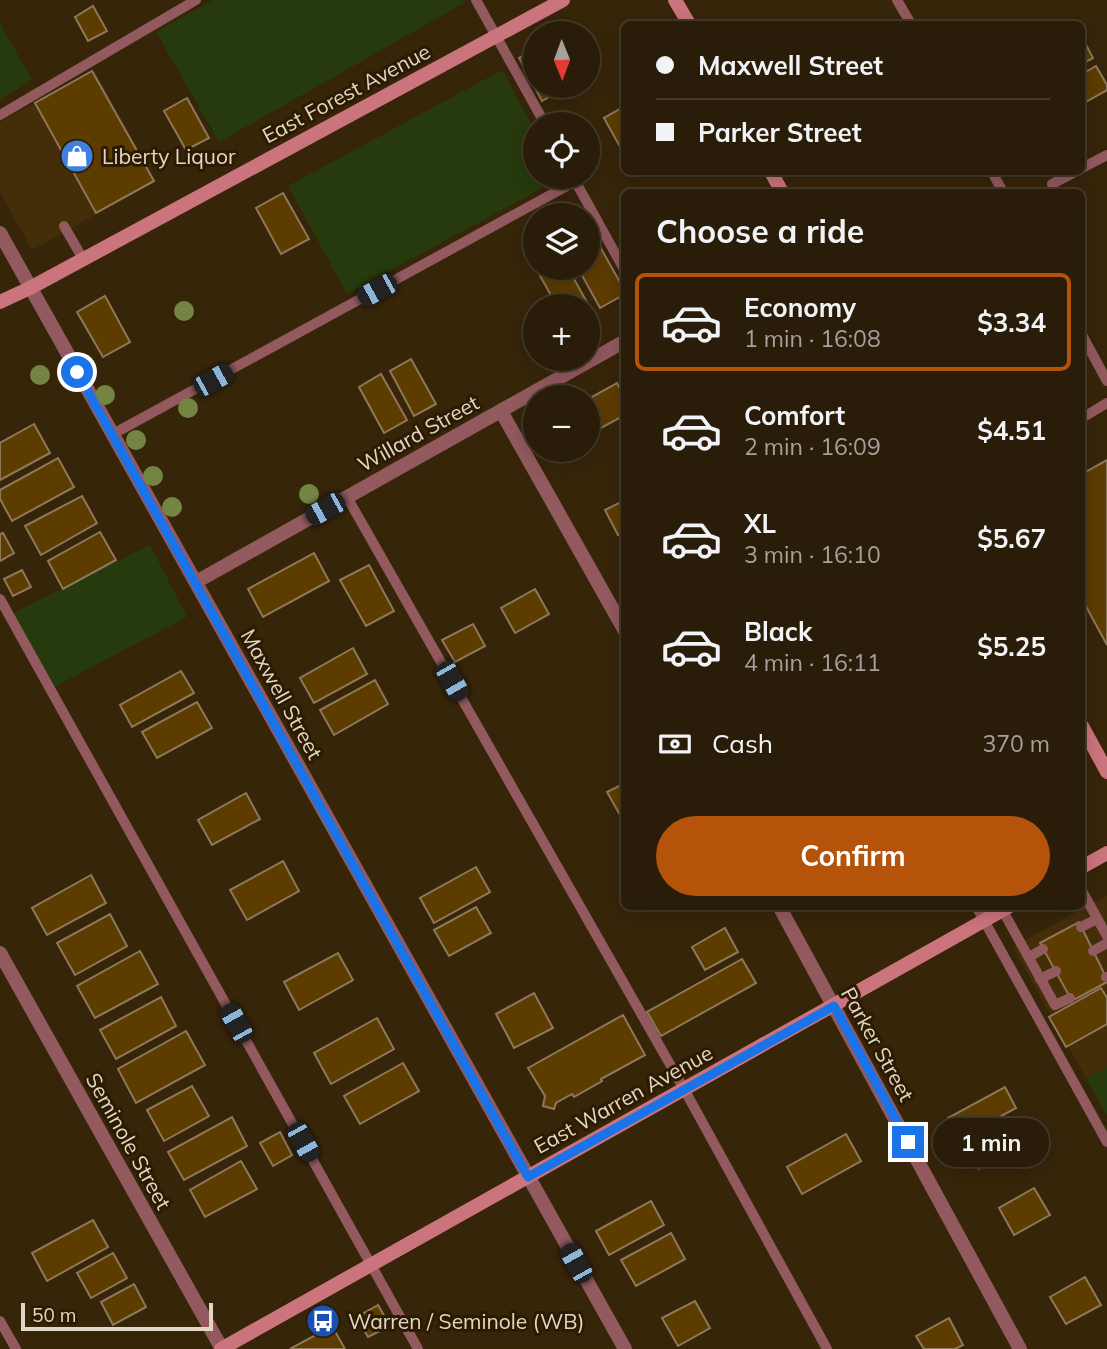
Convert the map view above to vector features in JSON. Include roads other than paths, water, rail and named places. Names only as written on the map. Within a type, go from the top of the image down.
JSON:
[{"type":"main road","name":"East Forest Avenue","points":[[0,302],[563,0]]},
{"type":"main road","points":[[675,0],[687,21]]},
{"type":"main road","points":[[1085,732],[1107,772]]},
{"type":"main road","points":[[1085,865],[1107,853]]},
{"type":"main road","name":"East Warren Avenue","points":[[221,1349],[1004,910]]},
{"type":"street","name":"Maxwell Street","points":[[0,233],[625,1349]]},
{"type":"street","name":"Willard Street","points":[[196,582],[621,343]]},
{"type":"street","points":[[501,411],[621,625]]},
{"type":"street","name":"Parker Street","points":[[781,910],[1020,1349]]},
{"type":"street","name":"Seminole Street","points":[[0,953],[221,1349]]},
{"type":"lane","points":[[1,117],[196,0]]},
{"type":"lane","points":[[476,0],[538,112]]},
{"type":"lane","points":[[897,0],[909,21]]},
{"type":"lane","points":[[1085,166],[1107,155]]},
{"type":"lane","points":[[1052,184],[1069,175]]},
{"type":"lane","points":[[113,434],[557,189]]},
{"type":"lane","points":[[580,189],[621,264]]},
{"type":"lane","points":[[64,226],[83,259]]},
{"type":"lane","points":[[1085,341],[1107,381]]},
{"type":"lane","points":[[1085,416],[1107,403]]},
{"type":"lane","points":[[347,497],[684,1089],[827,1349]]},
{"type":"lane","points":[[0,599],[418,1349]]},
{"type":"lane","points":[[1085,897],[1107,936]]},
{"type":"lane","points":[[978,910],[1107,1142]]},
{"type":"lane","points":[[1006,910],[1055,1005],[1070,998]]},
{"type":"lane","points":[[1081,927],[1097,919]]},
{"type":"lane","points":[[1094,951],[1107,943]]},
{"type":"lane","points":[[1029,957],[1043,949]]},
{"type":"lane","points":[[1041,979],[1056,971]]},
{"type":"lane","points":[[0,1321],[16,1349]]},
{"type":"place","name":"Liberty Liquor","points":[[77,156]]},
{"type":"place","name":"Warren / Seminole (WB)","points":[[323,1321]]}]
